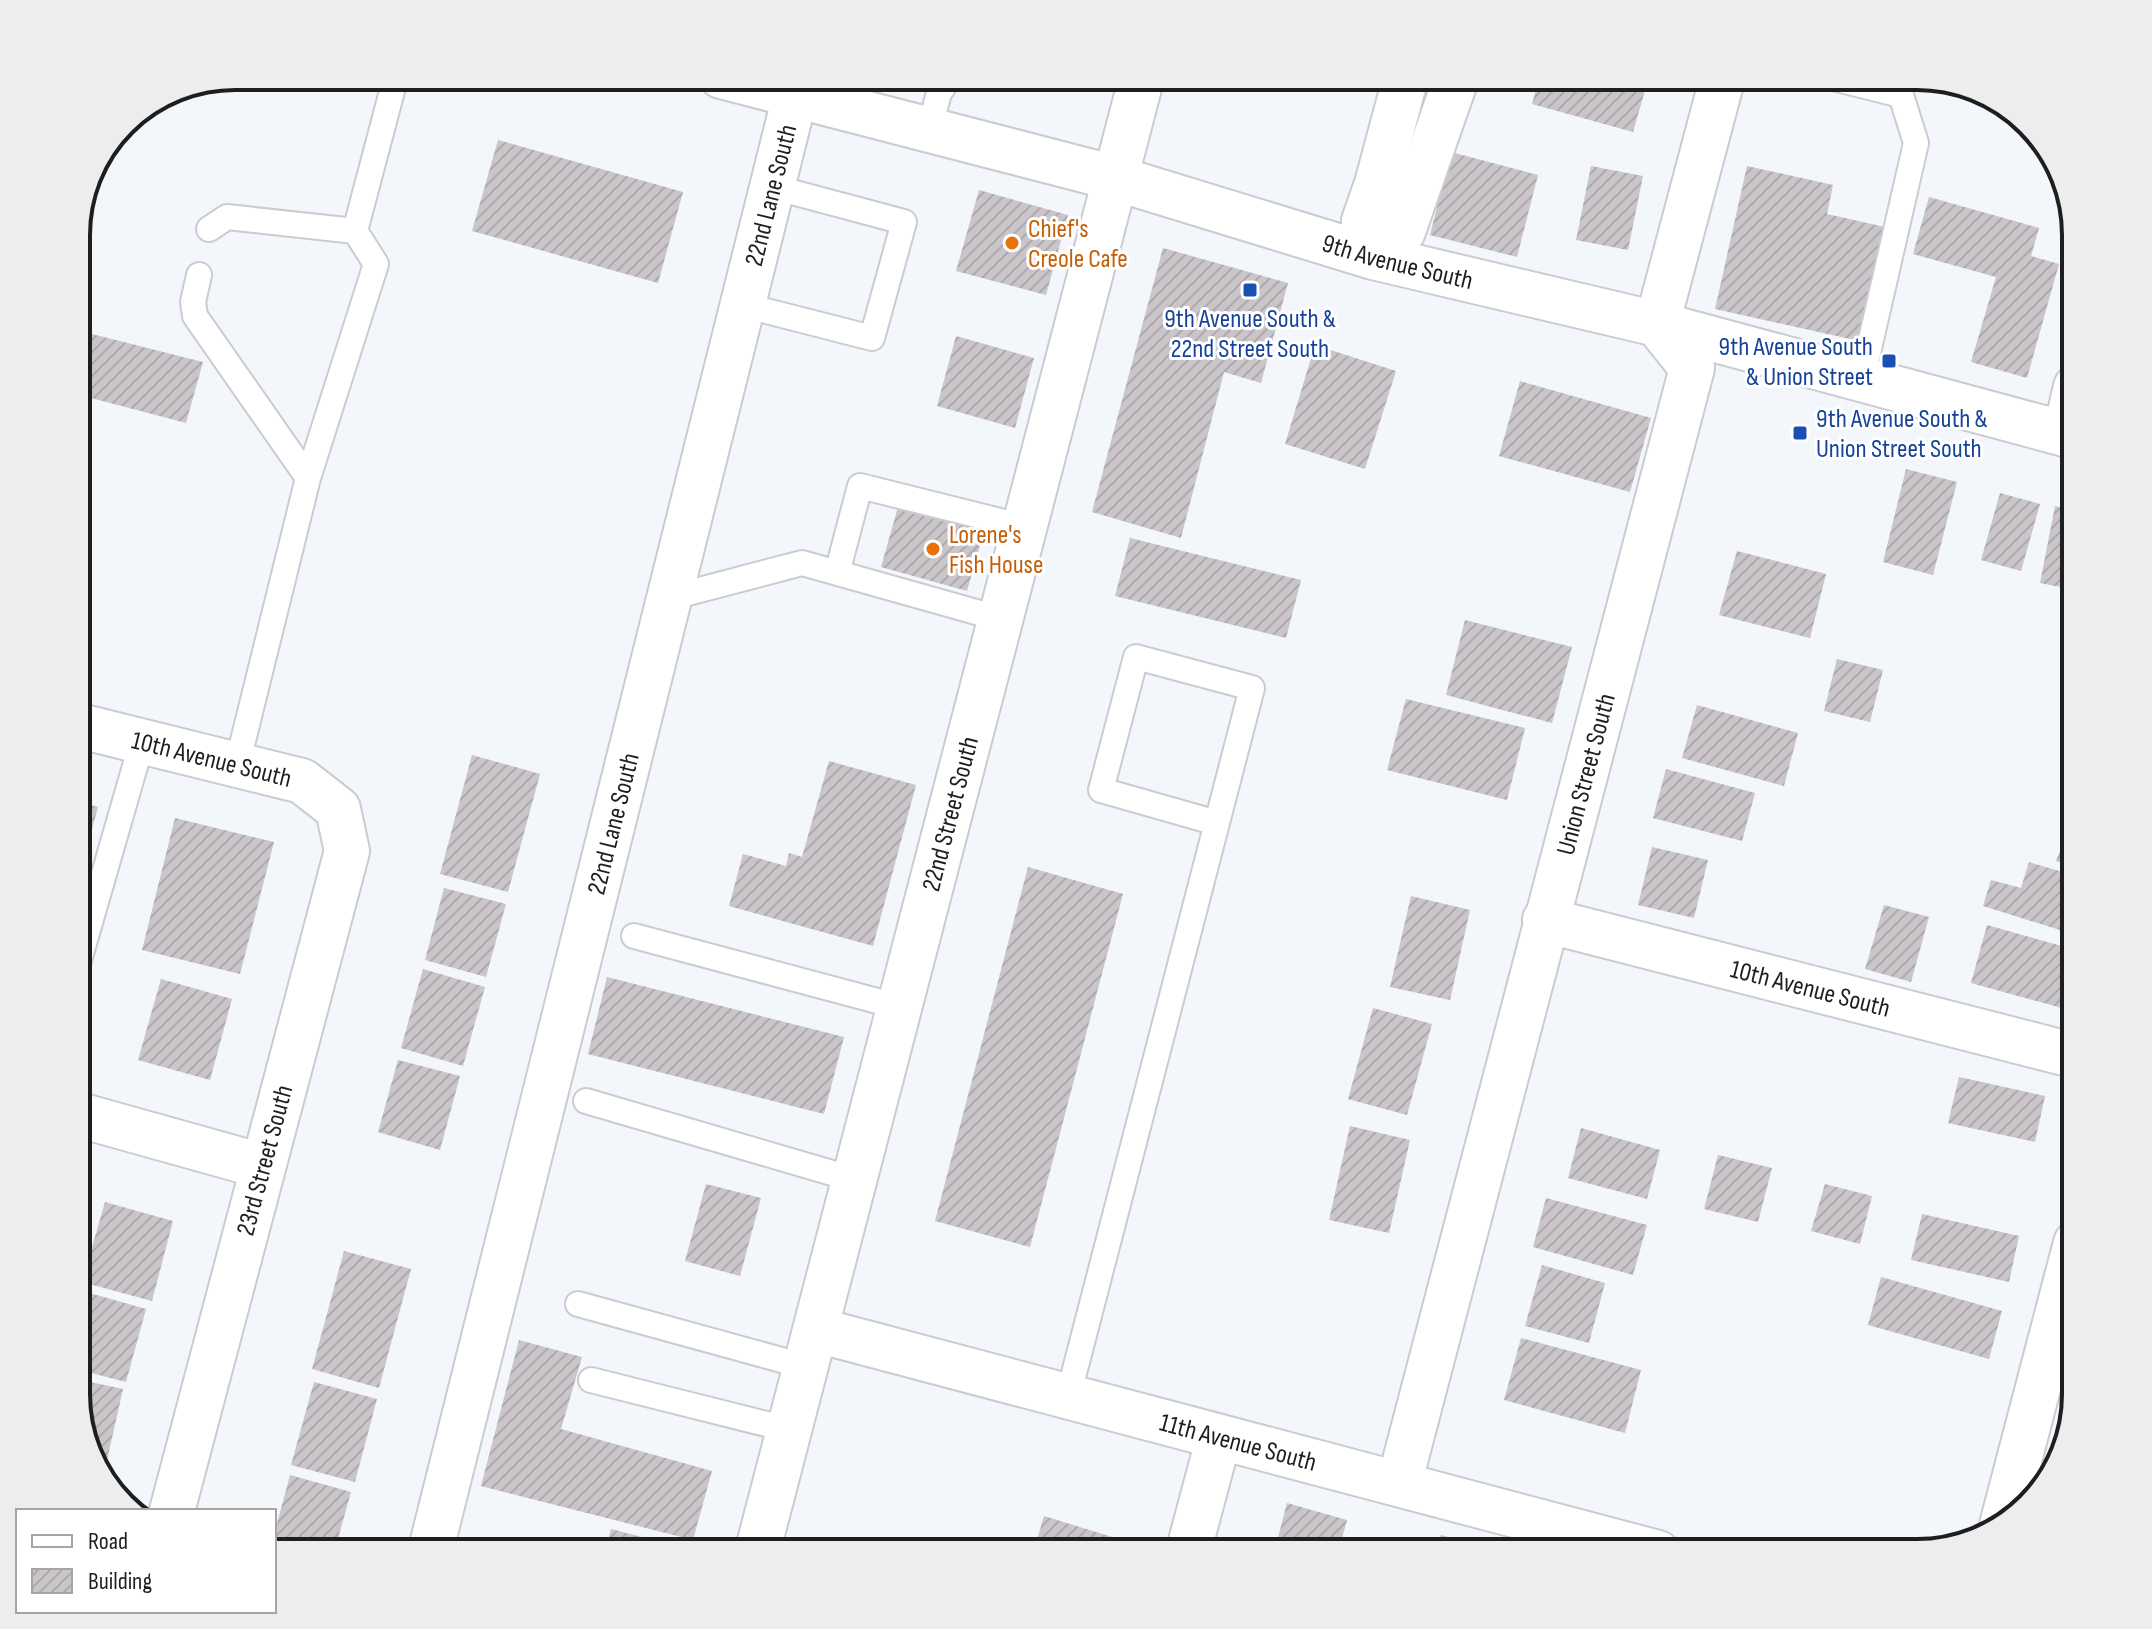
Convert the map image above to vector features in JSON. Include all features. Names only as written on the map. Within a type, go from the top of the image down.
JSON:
[{"type":"street","name":"22nd Lane South","points":[[434,1539],[773,187],[789,90]]},
{"type":"street","name":"9th Avenue South","points":[[796,90],[929,130],[2062,433]]},
{"type":"street","name":"22nd Street South","points":[[761,1539],[1138,90]]},
{"type":"street","points":[[1402,90],[1364,221],[1376,249],[1403,231],[1452,90]]},
{"type":"street","points":[[1657,324],[1719,90]]},
{"type":"street","name":"Union Street South","points":[[1399,1484],[1692,368],[1657,324]]},
{"type":"street","name":"10th Avenue South","points":[[90,729],[302,781],[338,809]]},
{"type":"street","name":"23rd Street South","points":[[173,1509],[347,851],[338,809]]},
{"type":"street","name":"10th Avenue South","points":[[1545,920],[2062,1052]]},
{"type":"street","points":[[90,1118],[262,1166]]},
{"type":"street","points":[[2006,1508],[2062,1296]]},
{"type":"street","name":"11th Avenue South","points":[[812,1348],[1068,1396],[1399,1484],[1570,1539]]},
{"type":"street","points":[[1192,1539],[1219,1437]]},
{"type":"lane","points":[[237,765],[308,478],[376,264],[355,231],[392,90]]},
{"type":"lane","points":[[929,130],[941,90]]},
{"type":"lane","points":[[1862,379],[1916,143],[1901,95],[1881,90]]},
{"type":"lane","points":[[743,305],[872,338],[904,222],[773,187]]},
{"type":"lane","points":[[209,229],[227,217],[355,231]]},
{"type":"lane","points":[[199,275],[193,302],[195,316],[308,478]]},
{"type":"lane","points":[[837,573],[860,486],[1024,527]]},
{"type":"lane","points":[[669,598],[802,563],[1001,619]]},
{"type":"lane","points":[[1068,1396],[1217,823],[1252,688],[1136,657],[1101,790],[1217,823]]},
{"type":"lane","points":[[90,922],[142,742]]},
{"type":"lane","points":[[634,936],[900,1007]]},
{"type":"lane","points":[[586,1101],[856,1180]]},
{"type":"lane","points":[[578,1304],[812,1348]]},
{"type":"lane","points":[[591,1380],[790,1430]]},
{"type":"building","points":[[1536,90],[1645,90],[1633,132],[1532,104]]},
{"type":"building","points":[[498,140],[683,192],[658,283],[472,231]]},
{"type":"building","points":[[1451,152],[1538,175],[1517,257],[1430,235]]},
{"type":"building","points":[[1591,166],[1643,176],[1628,250],[1576,240]]},
{"type":"building","points":[[1747,166],[1833,185],[1827,214],[1885,227],[1859,341],[1715,309]]},
{"type":"building","name":"Chief's Creole Cafe","points":[[979,190],[1068,215],[1046,295],[956,271]]},
{"type":"building","points":[[1929,197],[2039,228],[2031,256],[2059,264],[2027,378],[1971,362],[1996,277],[1913,254]]},
{"type":"building","points":[[1163,248],[1288,283],[1261,383],[1224,372],[1181,538],[1092,512]]},
{"type":"building","points":[[90,334],[203,362],[186,423],[90,398]]},
{"type":"building","points":[[956,336],[1034,358],[1015,428],[937,406]]},
{"type":"building","points":[[1315,345],[1396,371],[1365,469],[1285,444]]},
{"type":"building","points":[[1520,381],[1651,418],[1630,492],[1499,456]]},
{"type":"building","points":[[1906,469],[1957,482],[1933,575],[1883,562]]},
{"type":"building","points":[[2000,493],[2040,504],[2021,571],[1981,560]]},
{"type":"building","points":[[2055,506],[2062,508],[2062,587],[2040,583]]},
{"type":"building","name":"Lorene's Fish House","points":[[898,507],[984,531],[967,591],[881,567]]},
{"type":"building","points":[[1130,538],[1301,580],[1286,638],[1115,596]]},
{"type":"building","points":[[1737,551],[1826,574],[1810,638],[1719,615]]},
{"type":"building","points":[[1465,620],[1572,647],[1552,723],[1446,695]]},
{"type":"building","points":[[1837,659],[1883,670],[1870,722],[1824,711]]},
{"type":"building","points":[[1406,699],[1525,728],[1507,800],[1387,770]]},
{"type":"building","points":[[1697,705],[1798,733],[1784,786],[1682,758]]},
{"type":"building","points":[[472,755],[540,774],[508,892],[440,874]]},
{"type":"building","points":[[829,761],[916,785],[873,946],[729,906],[743,854],[786,866],[789,853],[802,857]]},
{"type":"building","points":[[1666,769],[1755,793],[1742,841],[1653,818]]},
{"type":"building","points":[[90,805],[98,807],[90,836]]},
{"type":"building","points":[[175,818],[274,842],[240,974],[142,950]]},
{"type":"building","points":[[2062,846],[2062,863],[2056,861]]},
{"type":"building","points":[[1652,847],[1708,860],[1694,918],[1638,905]]},
{"type":"building","points":[[2029,862],[2062,872],[2062,931],[1983,906],[1991,880],[2021,888]]},
{"type":"building","points":[[1028,867],[1123,894],[1030,1247],[935,1221]]},
{"type":"building","points":[[444,888],[506,904],[486,977],[425,960]]},
{"type":"building","points":[[1411,896],[1470,910],[1450,1000],[1390,987]]},
{"type":"building","points":[[1884,905],[1929,917],[1911,982],[1865,969]]},
{"type":"building","points":[[1987,925],[2062,946],[2062,1008],[1971,983]]},
{"type":"building","points":[[423,969],[485,987],[463,1066],[401,1048]]},
{"type":"building","points":[[607,977],[844,1037],[824,1114],[588,1054]]},
{"type":"building","points":[[161,979],[232,999],[210,1080],[138,1060]]},
{"type":"building","points":[[1373,1008],[1432,1024],[1407,1115],[1348,1099]]},
{"type":"building","points":[[398,1060],[460,1076],[440,1150],[378,1132]]},
{"type":"building","points":[[1959,1077],[2045,1096],[2035,1142],[1948,1123]]},
{"type":"building","points":[[1350,1126],[1410,1140],[1389,1233],[1329,1220]]},
{"type":"building","points":[[1581,1128],[1660,1150],[1647,1199],[1568,1178]]},
{"type":"building","points":[[1718,1155],[1772,1168],[1758,1222],[1704,1209]]},
{"type":"building","points":[[706,1184],[761,1198],[740,1276],[685,1261]]},
{"type":"building","points":[[1825,1184],[1872,1196],[1860,1244],[1811,1231]]},
{"type":"building","points":[[1546,1198],[1647,1225],[1633,1275],[1533,1247]]},
{"type":"building","points":[[105,1202],[173,1221],[152,1301],[90,1284],[90,1254]]},
{"type":"building","points":[[1922,1214],[2019,1236],[2009,1282],[1911,1260]]},
{"type":"building","points":[[344,1251],[411,1269],[379,1388],[312,1369]]},
{"type":"building","points":[[1542,1265],[1605,1283],[1589,1343],[1525,1326]]},
{"type":"building","points":[[1881,1277],[2002,1311],[1989,1359],[1868,1325]]},
{"type":"building","points":[[90,1293],[146,1309],[126,1382],[90,1373]]},
{"type":"building","points":[[1521,1338],[1641,1370],[1625,1433],[1504,1400]]},
{"type":"building","points":[[519,1340],[582,1357],[561,1429],[712,1471],[693,1539],[481,1486]]},
{"type":"building","points":[[90,1382],[123,1389],[107,1462],[91,1413]]},
{"type":"building","points":[[314,1382],[377,1399],[355,1482],[291,1465]]},
{"type":"building","points":[[290,1475],[351,1492],[338,1539],[276,1539],[276,1528]]},
{"type":"building","points":[[1287,1503],[1347,1520],[1342,1539],[1278,1539]]},
{"type":"building","points":[[1044,1516],[1119,1539],[1037,1539]]},
{"type":"building","points":[[611,1529],[650,1539],[608,1539]]},
{"type":"place","name":"Chief's Creole Cafe","points":[[1012,243]]},
{"type":"place","name":"9th Avenue South & 22nd Street South","points":[[1250,290]]},
{"type":"place","name":"9th Avenue South & Union Street","points":[[1889,361]]},
{"type":"place","name":"9th Avenue South & Union Street South","points":[[1800,433]]},
{"type":"place","name":"Lorene's Fish House","points":[[933,549]]}]
